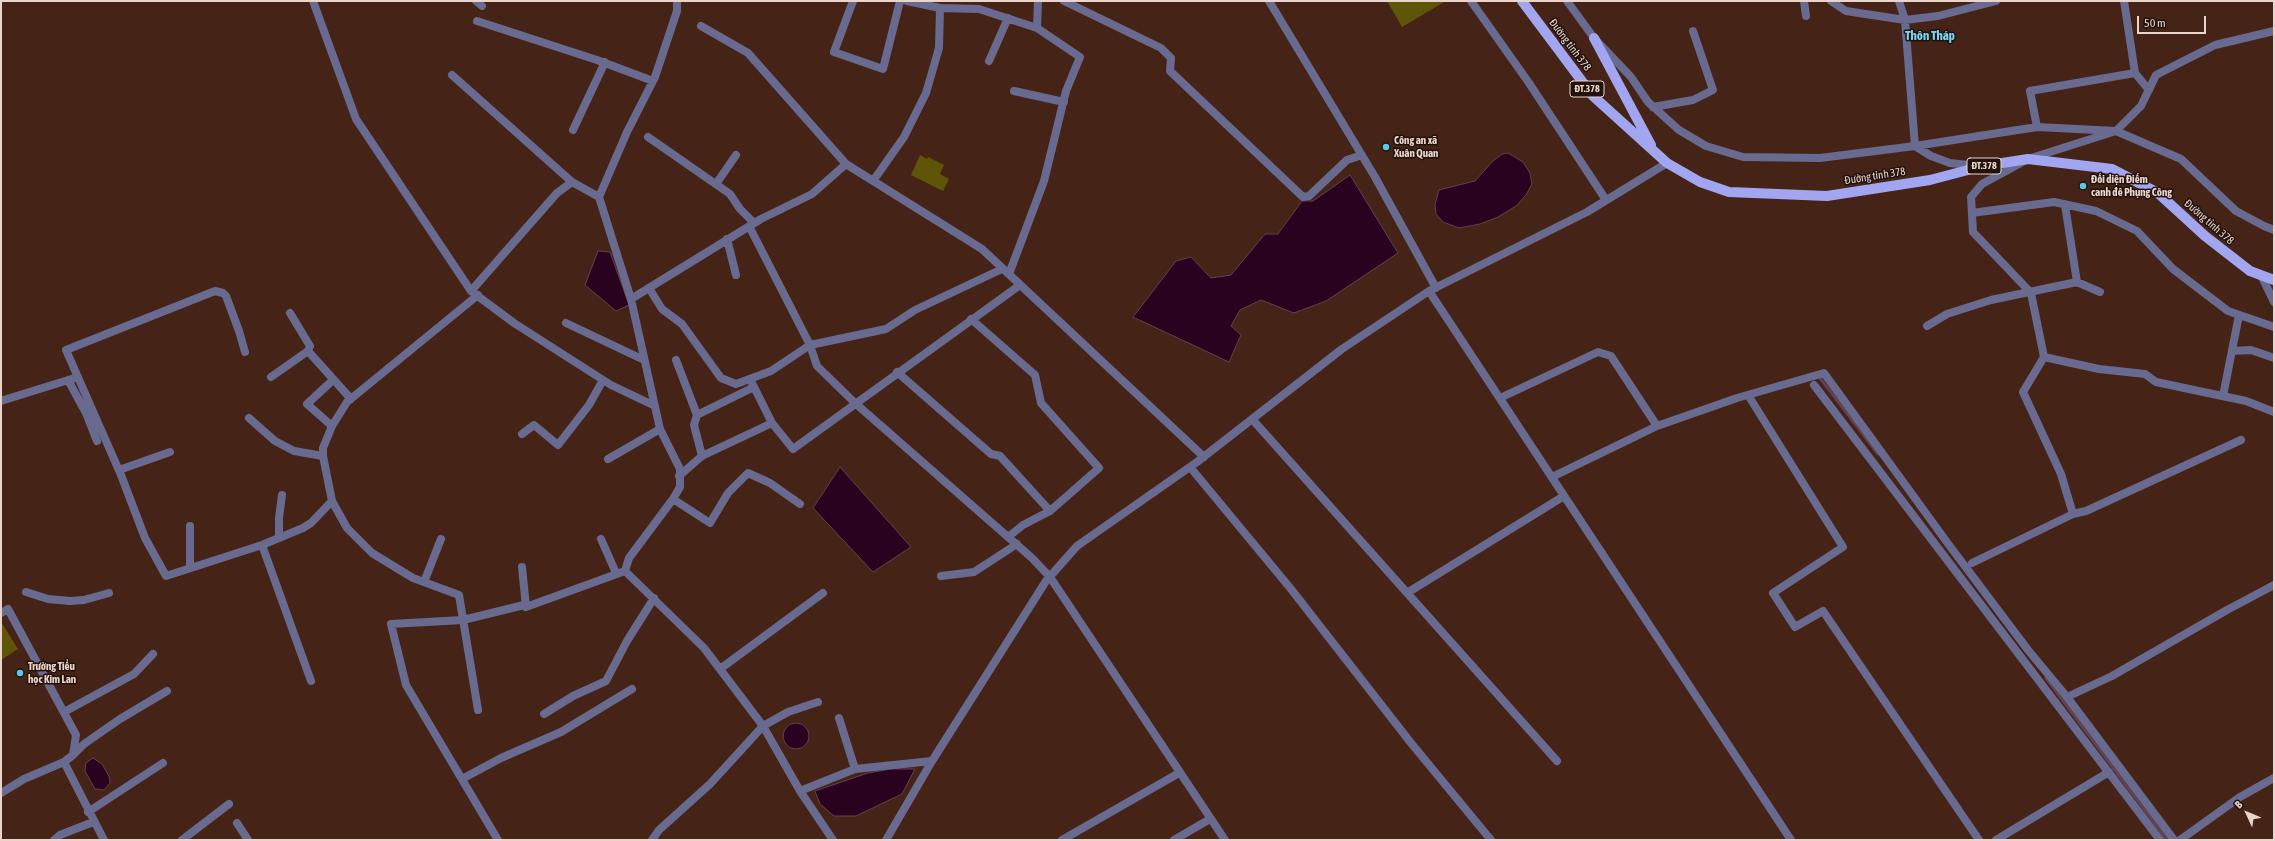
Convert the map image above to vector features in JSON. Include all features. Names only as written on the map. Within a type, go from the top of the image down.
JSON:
[{"type":"main road","name":"Đường tỉnh 378","points":[[1522,1],[1593,96],[1667,163],[1700,182],[1729,192],[1827,196],[1930,180],[1983,166],[2028,159],[2112,169],[2158,193],[2250,272],[2274,280]]},
{"type":"main road","points":[[1594,38],[1655,152]]},
{"type":"street","points":[[313,1],[356,119],[474,293],[514,323],[603,380],[655,406]]},
{"type":"street","points":[[625,571],[629,558],[674,499],[680,488],[680,469],[660,429],[631,299],[599,197],[627,132],[653,81],[677,11],[677,1]]},
{"type":"street","points":[[853,1],[834,52],[883,69],[900,1]]},
{"type":"street","points":[[907,1],[940,8],[978,9],[1008,18],[1037,28],[1080,57],[1064,102],[1044,181],[1009,274]]},
{"type":"street","points":[[1037,28],[1038,1]]},
{"type":"street","points":[[1064,1],[1161,48],[1171,58],[1170,71],[1303,197],[1309,196],[1346,160],[1362,155]]},
{"type":"street","points":[[1270,1],[1362,155],[1433,290],[1500,398],[1791,840]]},
{"type":"street","points":[[1471,1],[1529,83],[1606,200]]},
{"type":"street","points":[[1567,1],[1594,38],[1631,77],[1653,107],[1679,130],[1706,146],[1743,157],[1820,158],[1914,146],[2037,126],[2116,131],[2181,159],[2236,211],[2274,230]]},
{"type":"street","points":[[1804,1],[1806,16]]},
{"type":"street","points":[[1831,1],[1846,12],[1905,20],[1938,16],[1996,1]]},
{"type":"street","points":[[1899,1],[1905,20],[1914,146]]},
{"type":"street","points":[[2124,1],[2135,73],[2149,90]]},
{"type":"street","points":[[873,181],[904,137],[926,93],[939,48],[940,8]]},
{"type":"street","points":[[989,61],[1008,18]]},
{"type":"street","points":[[477,22],[605,62],[653,81]]},
{"type":"street","points":[[701,26],[748,53],[846,164],[982,249],[1204,457]]},
{"type":"street","points":[[1653,107],[1693,100],[1713,90],[1693,31]]},
{"type":"street","points":[[2073,514],[2061,474],[2023,392],[2044,357],[2031,293],[1973,232],[1972,198],[1982,184],[2028,159],[2116,131],[2141,106],[2156,75],[2215,45],[2274,31]]},
{"type":"street","points":[[573,130],[605,62]]},
{"type":"street","points":[[2037,126],[2030,91],[2135,73]]},
{"type":"street","points":[[452,75],[572,182],[599,197]]},
{"type":"street","points":[[1014,91],[1064,102]]},
{"type":"street","points":[[648,137],[730,194],[752,224],[810,345],[817,366],[855,403],[1017,544],[1050,577],[1225,840]]},
{"type":"street","points":[[1914,146],[1931,156],[1950,163],[1983,166]]},
{"type":"street","points":[[716,184],[736,155]]},
{"type":"street","points":[[886,840],[932,762],[1050,577],[1077,546],[1204,457],[1342,349],[1433,290],[1606,200],[1667,163]]},
{"type":"street","points":[[631,299],[752,224],[812,194],[846,164]]},
{"type":"street","points":[[478,710],[459,596],[413,578],[372,553],[347,528],[332,501],[323,456],[323,448],[332,426],[351,399],[474,293],[557,193],[572,182]]},
{"type":"street","points":[[1972,213],[2048,203],[2096,212],[2137,231],[2173,269],[2228,311],[2273,325]]},
{"type":"street","points":[[2065,205],[2077,282]]},
{"type":"street","points":[[727,240],[736,275]]},
{"type":"street","points":[[697,414],[752,383],[810,345],[886,329],[915,310],[1002,269]]},
{"type":"street","points":[[2261,275],[2274,302]]},
{"type":"street","points":[[1927,326],[1947,314],[1991,300],[2031,293],[2077,282],[2100,292]]},
{"type":"street","points":[[752,383],[772,422],[792,449],[1020,285]]},
{"type":"street","points":[[649,288],[662,309],[682,324],[720,378],[736,384],[752,383]]},
{"type":"street","points":[[245,352],[240,331],[226,296],[223,293],[215,291],[66,350],[119,470],[145,538],[166,576],[262,545],[279,538],[311,523],[332,501]]},
{"type":"street","points":[[271,377],[308,351],[310,346],[290,313]]},
{"type":"street","points":[[2223,396],[2239,315]]},
{"type":"street","points":[[971,319],[1035,375],[1041,403],[1099,468],[1050,511],[1023,525],[1008,537]]},
{"type":"street","points":[[566,323],[644,360]]},
{"type":"street","points":[[2232,351],[2252,350],[2274,358]]},
{"type":"street","points":[[308,351],[351,399]]},
{"type":"street","points":[[1500,398],[1598,352],[1611,356],[1657,426]]},
{"type":"street","points":[[2044,357],[2099,369],[2145,374],[2156,382],[2246,401],[2274,412]]},
{"type":"street","points":[[676,360],[697,414],[694,425],[702,456]]},
{"type":"street","points":[[897,372],[991,454],[1000,456],[1050,511]]},
{"type":"street","points":[[1552,477],[1657,426],[1748,395],[1824,373],[1949,545],[2028,650],[2067,697],[2174,840]]},
{"type":"street","points":[[1,401],[78,377]]},
{"type":"street","points":[[68,380],[86,413],[97,441]]},
{"type":"street","points":[[332,426],[307,404],[333,380]]},
{"type":"street","points":[[522,434],[534,425],[558,445],[590,405],[603,380]]},
{"type":"street","points":[[1814,385],[2160,840]]},
{"type":"street","points":[[1748,395],[1843,547],[1773,593],[1795,627],[1823,611],[1980,840]]},
{"type":"street","points":[[249,418],[275,441],[294,451],[323,456]]},
{"type":"street","points":[[1252,419],[1557,761]]},
{"type":"street","points":[[680,476],[702,456],[772,422]]},
{"type":"street","points":[[608,459],[660,429]]},
{"type":"street","points":[[1972,563],[2073,514],[2086,511],[2242,440]]},
{"type":"street","points":[[119,470],[170,452]]},
{"type":"street","points":[[1190,467],[1291,589],[1411,743],[1491,840]]},
{"type":"street","points":[[674,499],[710,523],[728,493],[748,473],[770,483],[800,504]]},
{"type":"street","points":[[279,538],[279,518],[282,495]]},
{"type":"street","points":[[1407,593],[1564,496]]},
{"type":"street","points":[[190,526],[190,568]]},
{"type":"street","points":[[424,582],[441,538]]},
{"type":"street","points":[[601,539],[616,573]]},
{"type":"street","points":[[942,576],[974,572],[1017,544]]},
{"type":"street","points":[[262,545],[311,681]]},
{"type":"street","points":[[522,567],[526,607]]},
{"type":"street","points":[[498,840],[406,685],[391,624],[463,620],[524,605],[526,607],[625,571]]},
{"type":"street","points":[[625,571],[704,648],[763,726],[800,791],[830,839]]},
{"type":"street","points":[[2067,697],[2112,676],[2221,613],[2274,585]]},
{"type":"street","points":[[26,592],[48,599],[70,601],[84,600],[109,593]]},
{"type":"street","points":[[720,669],[823,593]]},
{"type":"street","points":[[544,714],[573,696],[606,681],[627,640],[654,598]]},
{"type":"street","points":[[1,613],[8,610],[76,735],[73,755]]},
{"type":"street","points":[[64,712],[134,674],[153,654]]},
{"type":"street","points":[[462,779],[501,758],[561,732],[632,689]]},
{"type":"street","points":[[1,793],[24,779],[64,762],[84,744],[120,719],[167,691]]},
{"type":"street","points":[[652,840],[659,830],[710,784],[763,726],[788,712],[818,702]]},
{"type":"street","points":[[839,718],[855,769]]},
{"type":"street","points":[[64,762],[88,812],[104,840]]},
{"type":"street","points":[[800,791],[855,769],[932,762]]},
{"type":"street","points":[[88,812],[163,763]]},
{"type":"street","points":[[1062,840],[1179,772]]},
{"type":"street","points":[[1996,840],[2109,772]]},
{"type":"street","points":[[2180,840],[2240,797],[2274,778]]},
{"type":"street","points":[[182,840],[230,804]]},
{"type":"street","points":[[1174,840],[1210,819]]},
{"type":"street","points":[[54,840],[60,835],[94,822]]},
{"type":"street","points":[[237,823],[248,840]]},
{"type":"shaded area","points":[[1387,1],[1446,1],[1402,27]]},
{"type":"shaded area","points":[[1508,153],[1523,162],[1530,173],[1532,184],[1526,195],[1516,206],[1498,217],[1480,224],[1459,228],[1443,222],[1436,214],[1435,205],[1439,190],[1475,181],[1493,161],[1502,154]]},
{"type":"shaded area","points":[[920,155],[927,159],[928,157],[944,165],[940,174],[949,179],[943,191],[911,175]]},
{"type":"shaded area","points":[[1350,175],[1398,253],[1326,301],[1294,313],[1261,300],[1240,310],[1231,326],[1241,335],[1229,362],[1133,317],[1176,261],[1191,257],[1211,278],[1231,275],[1265,234],[1278,234],[1302,201],[1313,201]]},
{"type":"shaded area","points":[[598,251],[610,252],[629,305],[616,311],[585,285]]},
{"type":"shaded area","points":[[840,467],[911,547],[873,572],[813,508]]},
{"type":"shaded area","points":[[1,622],[18,649],[1,660]]},
{"type":"shaded area","points":[[796,723],[805,727],[809,736],[805,745],[796,749],[787,745],[783,736],[787,727]]},
{"type":"shaded area","points":[[93,758],[102,764],[109,776],[110,783],[104,790],[95,789],[85,771],[86,763]]},
{"type":"shaded area","points":[[891,769],[915,769],[902,794],[856,816],[834,816],[820,804],[815,791],[868,773]]},
{"type":"waterway","points":[[1820,378],[1878,454]]},
{"type":"waterway","points":[[2046,678],[2167,840]]},
{"type":"place","name":"Công an xã Xuân Quan","points":[[1386,147]]},
{"type":"place","name":"Đối diện Điếm canh đê Phụng Công","points":[[2083,186]]},
{"type":"place","name":"Trường Tiểu học Kim Lan","points":[[20,673]]},
{"type":"district","name":"Thôn Tháp","points":[[1930,36]]}]
